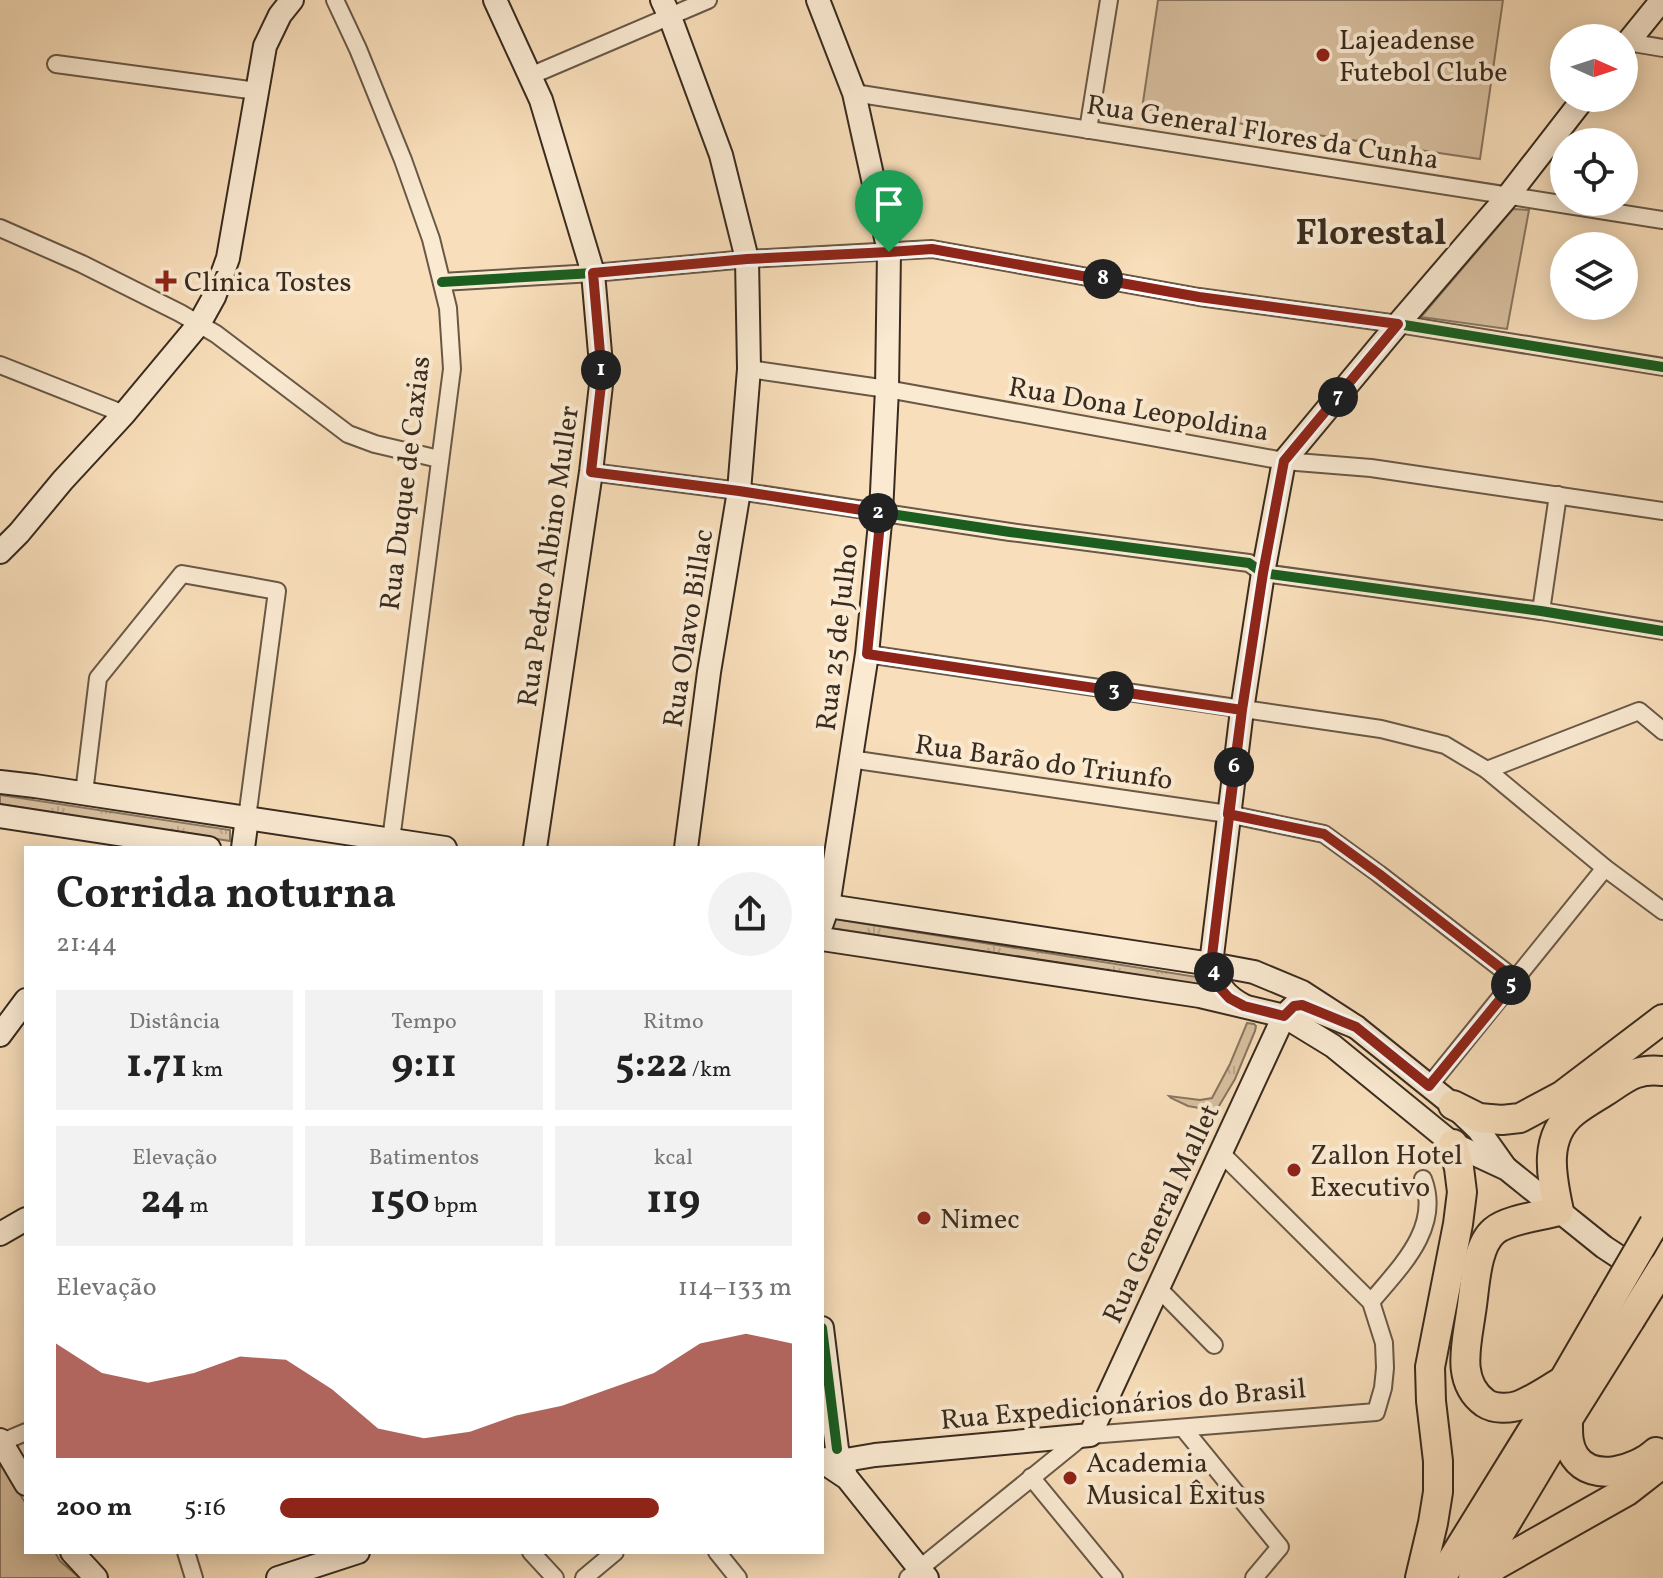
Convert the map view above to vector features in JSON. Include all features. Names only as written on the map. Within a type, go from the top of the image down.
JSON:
[{"type":"highway","points":[[1453,1105],[1479,1118],[1520,1118],[1563,1095],[1663,1019]]},
{"type":"highway","points":[[1563,1381],[1518,1406],[1492,1407],[1477,1396],[1469,1385],[1465,1375],[1465,1358],[1484,1245],[1494,1231],[1505,1226],[1559,1211],[1551,1172],[1553,1145],[1572,1113],[1631,1075],[1647,1070],[1663,1071]]},
{"type":"highway","points":[[1420,1578],[1438,1492],[1430,1367],[1462,1192],[1453,1144]]},
{"type":"highway","points":[[1473,1578],[1568,1419],[1619,1312],[1658,1216]]},
{"type":"highway","points":[[1441,1578],[1563,1381],[1619,1312],[1663,1267]]},
{"type":"highway","points":[[1568,1419],[1568,1443],[1573,1455],[1589,1469],[1629,1469],[1647,1461],[1663,1446]]},
{"type":"highway","points":[[1481,1578],[1496,1565],[1627,1491],[1663,1463]]},
{"type":"street","points":[[0,552],[124,414],[199,324],[214,297],[228,258],[265,46],[280,15],[292,0]]},
{"type":"street","name":"Rua Duque de Caxias","points":[[335,0],[403,160],[431,239],[448,308],[452,369],[390,844]]},
{"type":"street","name":"Rua Pedro Albino Muller","points":[[495,0],[541,100],[593,273],[602,376],[591,472],[535,846]]},
{"type":"street","points":[[530,76],[666,8],[708,0]]},
{"type":"street","name":"Rua 25 de Julho","points":[[818,0],[854,93],[889,252],[881,513],[867,654],[824,911]]},
{"type":"street","points":[[1088,130],[1109,0]]},
{"type":"street","points":[[1638,29],[1662,0]]},
{"type":"street","name":"Rua Olavo Billac","points":[[666,8],[721,155],[747,259],[749,369],[739,491],[709,672],[686,846]]},
{"type":"street","points":[[1638,45],[1663,48]]},
{"type":"street","points":[[56,64],[257,91]]},
{"type":"street","name":"Rua General Flores da Cunha","points":[[854,93],[1663,220]]},
{"type":"street","points":[[1244,1006],[1229,998],[1220,988],[1211,964],[1242,710],[1284,461],[1508,196],[1573,112]]},
{"type":"street","points":[[0,228],[82,264],[216,334],[348,434],[375,444],[439,459]]},
{"type":"street","points":[[442,282],[747,259],[932,249],[1199,297],[1398,324],[1663,367]]},
{"type":"street","points":[[0,365],[124,414]]},
{"type":"street","name":"Rua Dona Leopoldina","points":[[749,369],[887,389],[1284,461],[1371,468],[1663,511]]},
{"type":"street","points":[[591,472],[1249,563],[1263,573],[1663,631]]},
{"type":"street","points":[[1541,611],[1558,495]]},
{"type":"street","points":[[84,793],[98,678],[182,574],[277,591],[243,846]]},
{"type":"street","points":[[867,654],[1381,729],[1445,745],[1487,770],[1605,868],[1663,911]]},
{"type":"street","points":[[1487,770],[1639,711],[1663,731]]},
{"type":"street","name":"Rua Barão do Triunfo","points":[[850,759],[1228,814],[1324,834],[1516,980]]},
{"type":"street","points":[[0,782],[418,846]]},
{"type":"street","points":[[0,816],[80,839],[180,846]]},
{"type":"street","points":[[1382,1084],[1416,1094],[1423,1092],[1605,868]]},
{"type":"street","points":[[824,911],[1254,972],[1302,992],[1356,1027],[1453,1105],[1478,1129],[1507,1169]]},
{"type":"street","points":[[824,939],[1200,996],[1284,1016],[1333,1046],[1453,1144],[1507,1169],[1604,1247],[1663,1286]]},
{"type":"street","points":[[0,1035],[24,1003]]},
{"type":"street","points":[[1284,1016],[1294,1006],[1302,1005],[1356,1027]]},
{"type":"street","name":"Rua General Mallet","points":[[1086,1436],[1284,1016]]},
{"type":"street","points":[[1221,1153],[1371,1302],[1402,1264],[1423,1231],[1428,1211],[1423,1179]]},
{"type":"street","points":[[0,1234],[24,1220]]},
{"type":"street","points":[[1158,1288],[1214,1345]]},
{"type":"street","name":"Rua Expedicionários do Brasil","points":[[831,1460],[1376,1412],[1383,1388],[1384,1343],[1371,1302]]},
{"type":"street","points":[[824,1357],[831,1460],[918,1575],[1031,1477],[1086,1436]]},
{"type":"street","points":[[1183,1428],[1280,1547],[1254,1578]]},
{"type":"street","points":[[24,1433],[0,1442],[24,1481]]},
{"type":"street","points":[[1031,1477],[1114,1578]]},
{"type":"street","points":[[74,1554],[96,1578]]},
{"type":"street","points":[[187,1554],[194,1578]]},
{"type":"street","points":[[278,1578],[345,1554]]},
{"type":"street","points":[[533,1554],[555,1578]]},
{"type":"street","points":[[584,1578],[613,1554]]},
{"type":"street","points":[[719,1554],[738,1578]]},
{"type":"green space","name":"Lajeadense Futebol Clube","points":[[1158,0],[1503,0],[1480,159],[1142,109]]},
{"type":"green space","points":[[1513,209],[1529,210],[1507,329],[1421,317]]},
{"type":"green space","points":[[0,795],[230,830],[230,841],[0,804]]},
{"type":"green space","points":[[828,918],[1203,978],[1202,985],[825,927]]},
{"type":"green space","points":[[1247,1023],[1256,1026],[1255,1031],[1235,1079],[1216,1111],[1188,1106],[1169,1096],[1200,1100],[1212,1098]]},
{"type":"green space","points":[[0,1462],[24,1501],[24,1554],[56,1554],[80,1578],[0,1578]]},
{"type":"cycle path","points":[[442,282],[747,259],[932,249],[1199,297],[1398,324],[1663,367]]},
{"type":"cycle path","points":[[591,472],[1249,563],[1263,573],[1663,631]]},
{"type":"cycle path","points":[[824,1344],[837,1449]]},
{"type":"place","name":"Lajeadense Futebol Clube","points":[[1323,55]]},
{"type":"place","name":"Clínica Tostes","points":[[166,281]]},
{"type":"place","name":"Zallon Hotel Executivo","points":[[1294,1170]]},
{"type":"place","name":"Nimec","points":[[924,1218]]},
{"type":"place","name":"Academia Musical Êxitus","points":[[1070,1478]]},
{"type":"district","name":"Florestal","points":[[1371,231]]},
{"type":"route","points":[[889,252],[747,259],[593,273],[602,376],[591,472],[881,513],[867,654],[1242,710],[1228,814],[1211,964],[1220,988],[1229,998],[1244,1006],[1284,1016],[1294,1006],[1302,1005],[1356,1027],[1429,1086],[1516,980],[1324,834],[1228,814],[1263,573],[1284,461],[1398,324],[1199,297],[932,249],[889,252]]}]
